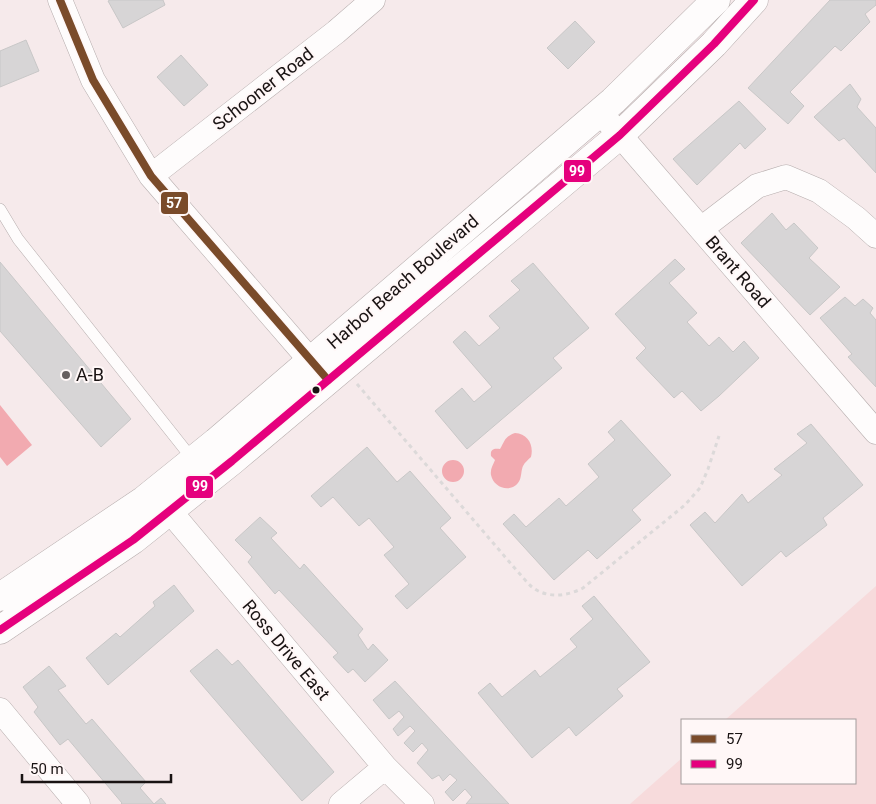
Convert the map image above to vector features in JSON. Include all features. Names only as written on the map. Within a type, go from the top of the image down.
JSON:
[{"type":"street","points":[[60,0],[93,80],[152,176],[327,369]]},
{"type":"street","name":"Schooner Road","points":[[152,176],[336,32],[373,0]]},
{"type":"street","name":"Harbor Beach Boulevard","points":[[327,369],[654,62],[716,0]]},
{"type":"street","name":"Harbor Beach Boulevard","points":[[0,630],[132,540],[162,502],[620,135],[714,44],[754,0]]},
{"type":"street","name":"Brant Road","points":[[600,112],[876,432]]},
{"type":"street","points":[[701,229],[757,186],[786,177],[819,191],[856,218],[876,236]]},
{"type":"street","name":"Harbor Beach Boulevard","points":[[0,597],[144,500],[162,502]]},
{"type":"street","name":"Ross Drive East","points":[[162,502],[385,767],[422,804]]},
{"type":"street","points":[[0,710],[78,804]]},
{"type":"street","points":[[341,804],[385,767]]},
{"type":"lane","points":[[0,209],[18,238],[201,470]]},
{"type":"path","points":[[327,369],[533,588],[554,595],[564,595],[583,588],[685,505],[700,488],[719,436]]},
{"type":"shaded area","points":[[0,405],[32,445],[7,466],[0,457]]},
{"type":"shaded area","points":[[515,433],[527,438],[531,444],[532,453],[523,466],[518,483],[510,488],[503,488],[492,479],[491,469],[495,460],[491,456],[491,452],[494,449],[500,449],[504,441]]},
{"type":"shaded area","points":[[453,460],[461,463],[464,471],[461,479],[453,482],[445,479],[442,471],[445,463]]},
{"type":"shaded area","points":[[876,586],[876,804],[630,804],[681,759],[681,784],[856,784],[856,719],[726,719]]},
{"type":"building","points":[[163,0],[165,5],[123,28],[108,1]]},
{"type":"building","points":[[830,0],[876,0],[876,5],[865,14],[870,22],[841,51],[835,46],[790,92],[804,106],[788,124],[748,88]]},
{"type":"building","points":[[575,21],[595,42],[568,69],[547,48]]},
{"type":"building","points":[[26,40],[39,71],[0,87],[0,51]]},
{"type":"building","points":[[181,55],[208,85],[184,106],[157,77]]},
{"type":"building","points":[[850,84],[861,99],[857,107],[876,128],[876,173],[844,138],[839,141],[814,117]]},
{"type":"building","points":[[739,101],[766,129],[745,149],[740,143],[697,185],[673,159]]},
{"type":"building","points":[[772,213],[786,230],[794,223],[818,248],[809,258],[840,287],[810,315],[741,243]]},
{"type":"building","points":[[675,259],[685,269],[669,283],[697,313],[687,322],[709,346],[719,337],[733,352],[744,341],[759,358],[701,411],[682,391],[674,398],[636,358],[646,348],[615,314]]},
{"type":"building","name":"A-B","points":[[0,262],[131,419],[101,447],[0,331]]},
{"type":"building","points":[[533,263],[589,328],[553,358],[562,368],[467,449],[435,411],[462,388],[474,402],[492,387],[453,342],[465,331],[479,346],[500,328],[489,316],[520,290],[511,281]]},
{"type":"building","points":[[845,297],[855,306],[863,299],[873,308],[870,313],[876,320],[876,387],[848,357],[852,354],[820,318]]},
{"type":"building","points":[[621,420],[671,475],[632,510],[641,520],[597,559],[588,550],[554,580],[503,524],[514,514],[526,527],[559,498],[566,506],[599,477],[588,464],[615,440],[608,432]]},
{"type":"building","points":[[811,424],[863,485],[823,518],[827,525],[786,557],[781,551],[742,586],[690,525],[705,512],[715,523],[742,494],[748,503],[782,475],[774,469],[807,443],[797,434]]},
{"type":"building","points":[[367,447],[397,482],[410,471],[451,518],[440,528],[466,557],[407,609],[395,596],[409,584],[384,555],[394,547],[369,518],[359,526],[333,497],[321,507],[311,496]]},
{"type":"building","points":[[260,517],[277,533],[271,538],[300,569],[304,564],[363,629],[358,635],[368,650],[373,644],[388,660],[365,682],[353,669],[348,673],[333,657],[338,653],[279,590],[275,594],[248,562],[252,557],[235,540]]},
{"type":"building","points":[[174,585],[194,611],[108,685],[86,658],[116,633],[120,637],[155,606],[153,602]]},
{"type":"building","points":[[594,596],[650,662],[617,689],[623,696],[576,736],[569,727],[532,758],[478,693],[490,683],[502,697],[535,670],[540,677],[577,647],[570,639],[593,619],[582,606]]},
{"type":"building","points":[[217,649],[232,665],[238,660],[334,772],[302,801],[190,671]]},
{"type":"building","points":[[49,666],[66,686],[58,690],[86,724],[92,719],[146,782],[140,788],[154,804],[121,804],[68,739],[60,745],[34,712],[38,707],[23,687]]},
{"type":"building","points":[[395,681],[509,804],[466,804],[472,797],[465,789],[453,801],[445,792],[457,780],[450,774],[443,781],[439,775],[432,779],[417,763],[428,750],[422,743],[413,752],[404,743],[415,731],[410,726],[398,736],[393,729],[404,717],[399,711],[389,719],[373,700]]},
{"type":"building","points":[[161,798],[166,804],[154,804]]},
{"type":"transit line","name":"57","points":[[60,0],[93,80],[151,176],[328,380]]},
{"type":"transit line","name":"99","points":[[0,630],[133,540],[232,461],[620,135],[714,44],[754,0]]},
{"type":"place","name":"A-B","points":[[66,375]]}]
